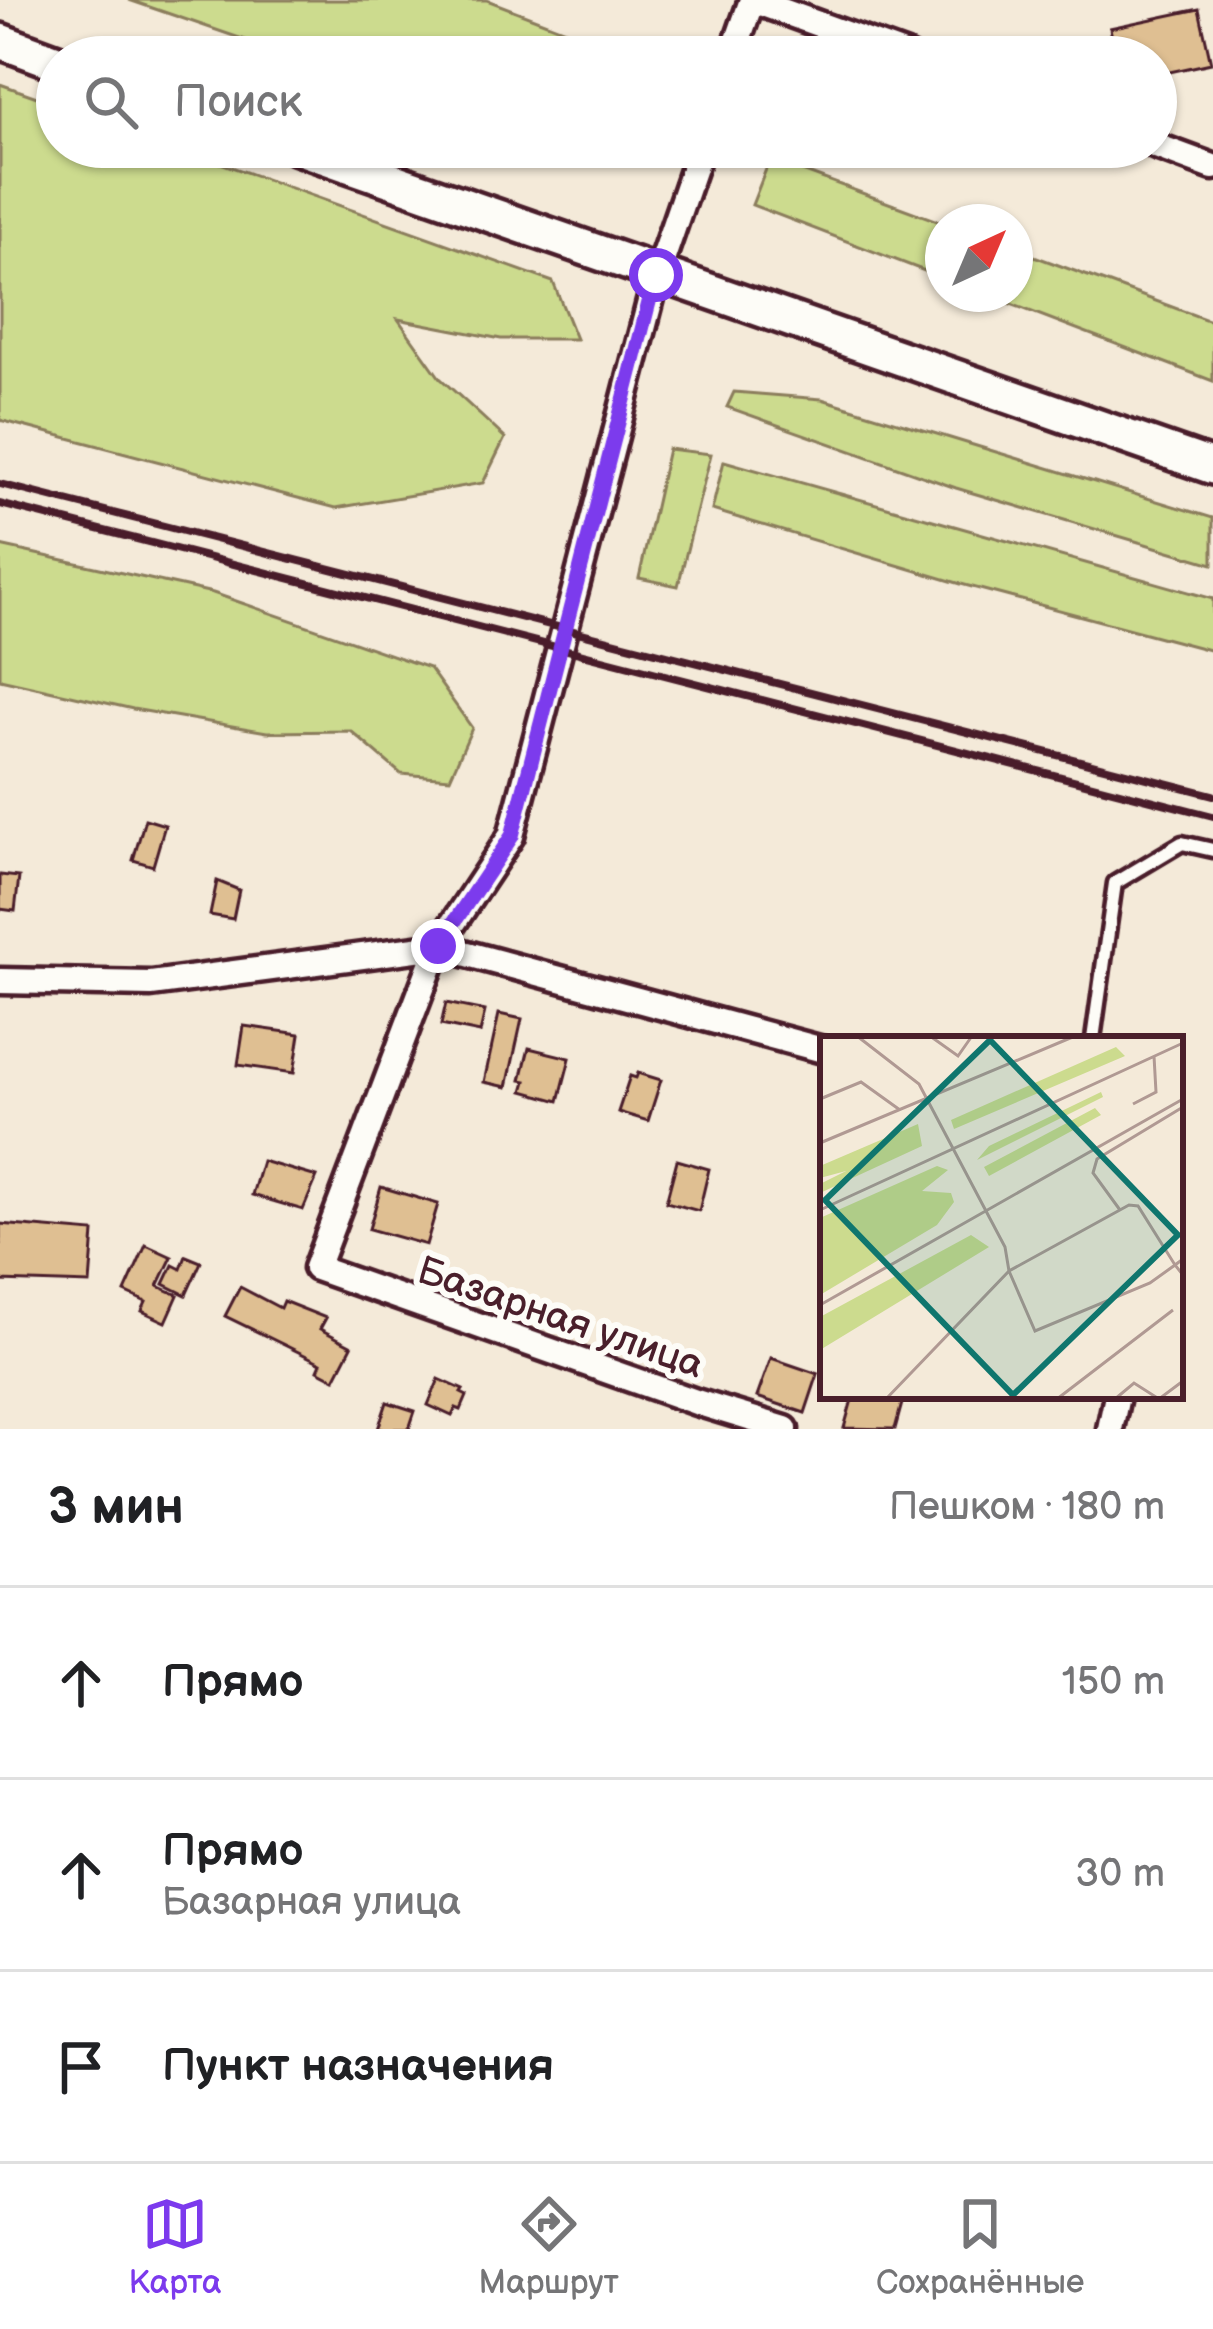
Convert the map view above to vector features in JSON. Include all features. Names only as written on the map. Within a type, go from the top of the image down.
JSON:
[{"type":"main road","points":[[0,41],[36,54]]},
{"type":"main road","points":[[355,168],[1213,467]]},
{"type":"street","points":[[739,36],[752,0],[851,36]]},
{"type":"street","points":[[1177,154],[1213,167]]},
{"type":"street","points":[[438,946],[512,836],[656,275],[694,168]]},
{"type":"street","points":[[0,981],[151,984],[438,946],[820,1049]]},
{"type":"street","name":"Базарная улица","points":[[438,946],[316,1268],[784,1429]]},
{"type":"street","points":[[1110,1429],[1116,1399]]},
{"type":"lane","points":[[1094,1036],[1115,884],[1182,843],[1213,850]]},
{"type":"green space","points":[[129,0],[487,0],[581,36],[234,36]]},
{"type":"green space","points":[[0,84],[36,97],[36,168],[235,168],[553,282],[576,339],[501,339],[398,319],[440,378],[505,438],[483,483],[336,508],[0,420]]},
{"type":"green space","points":[[766,168],[794,168],[925,216],[925,271],[752,205]]},
{"type":"green space","points":[[1033,256],[1213,322],[1213,381],[1032,312]]},
{"type":"green space","points":[[734,392],[822,399],[1213,518],[1213,564],[956,488],[727,407]]},
{"type":"green space","points":[[668,449],[711,454],[678,586],[639,578]]},
{"type":"green space","points":[[724,461],[1213,599],[1213,651],[961,584],[712,510]]},
{"type":"green space","points":[[0,546],[213,593],[429,668],[472,728],[450,778],[401,774],[351,731],[267,732],[0,679]]},
{"type":"building","points":[[1199,9],[1211,63],[1177,70],[1177,36],[1112,36],[1110,28]]},
{"type":"building","points":[[145,819],[165,825],[153,866],[133,860]]},
{"type":"building","points":[[0,875],[19,877],[15,911],[0,909]]},
{"type":"building","points":[[217,881],[239,890],[233,919],[210,915]]},
{"type":"building","points":[[446,1003],[485,1011],[480,1033],[441,1025]]},
{"type":"building","points":[[499,1014],[522,1019],[507,1087],[484,1082]]},
{"type":"building","points":[[244,1026],[300,1034],[294,1073],[238,1065]]},
{"type":"building","points":[[529,1048],[570,1058],[559,1101],[523,1091]]},
{"type":"building","points":[[638,1073],[661,1080],[648,1121],[618,1112],[630,1076],[636,1078]]},
{"type":"building","points":[[677,1160],[709,1169],[699,1211],[666,1202]]},
{"type":"building","points":[[262,1161],[317,1177],[303,1210],[252,1195]]},
{"type":"building","points":[[381,1187],[438,1204],[426,1245],[369,1229]]},
{"type":"building","points":[[0,1224],[94,1232],[90,1284],[0,1281]]},
{"type":"building","points":[[146,1245],[172,1257],[158,1286],[178,1295],[166,1322],[142,1311],[146,1302],[125,1292]]},
{"type":"building","points":[[186,1256],[201,1262],[186,1295],[164,1284],[173,1265],[181,1269]]},
{"type":"building","points":[[240,1287],[280,1308],[283,1301],[326,1318],[320,1329],[352,1346],[335,1379],[318,1370],[321,1363],[225,1316]]},
{"type":"building","points":[[771,1358],[818,1374],[805,1413],[757,1397]]},
{"type":"building","points":[[439,1379],[467,1396],[452,1416],[428,1405]]},
{"type":"building","points":[[852,1399],[903,1399],[895,1429],[844,1428]]},
{"type":"building","points":[[387,1402],[415,1411],[409,1429],[378,1429]]},
{"type":"railway","points":[[0,484],[1213,795]]},
{"type":"railway","points":[[0,504],[1213,816]]},
{"type":"route","points":[[438,946],[512,836],[656,275]]}]
